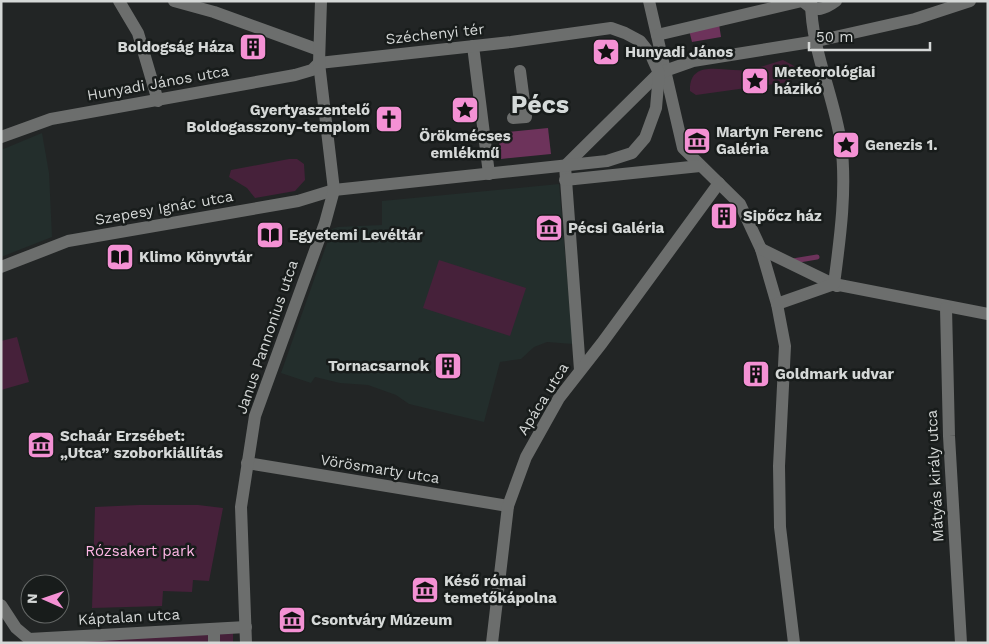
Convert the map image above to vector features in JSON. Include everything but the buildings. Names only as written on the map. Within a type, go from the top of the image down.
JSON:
[{"type":"street","points":[[119,1],[138,33],[158,101]]},
{"type":"street","points":[[174,1],[214,7],[319,57]]},
{"type":"street","points":[[320,1],[319,57],[334,190],[607,161],[632,153],[645,138],[656,108],[662,72]]},
{"type":"street","points":[[657,35],[807,3],[818,10],[828,8],[836,1]]},
{"type":"street","points":[[564,166],[662,72],[693,61],[817,41],[915,19],[970,1]]},
{"type":"street","points":[[649,2],[657,35],[662,72],[682,148],[740,204],[761,249],[778,304],[785,346],[778,466],[780,527],[794,643]]},
{"type":"street","points":[[807,3],[841,144],[840,287]]},
{"type":"street","name":"Széchenyi tér","points":[[319,57],[516,44],[611,28],[640,41],[662,72]]},
{"type":"street","points":[[473,46],[484,97],[489,174]]},
{"type":"street","name":"Hunyadi János utca","points":[[1,137],[51,119],[295,76],[312,70],[319,57]]},
{"type":"street","points":[[513,118],[526,117],[520,71]]},
{"type":"street","points":[[509,93],[523,91]]},
{"type":"street","points":[[564,166],[580,370]]},
{"type":"street","points":[[565,180],[700,166]]},
{"type":"street","name":"Apáca utca","points":[[492,643],[508,506],[526,457],[559,398],[602,343],[719,183]]},
{"type":"street","name":"Janus Pannonius utca","points":[[246,643],[241,518],[254,416],[325,223],[334,190]]},
{"type":"street","name":"Szepesy Ignác utca","points":[[1,266],[68,240],[298,201],[334,190]]},
{"type":"street","points":[[761,249],[840,287],[946,308],[988,314]]},
{"type":"street","points":[[778,304],[840,287]]},
{"type":"street","name":"Mátyás király utca","points":[[946,308],[948,436],[961,643]]},
{"type":"street","name":"Vörösmarty utca","points":[[247,463],[508,506]]},
{"type":"street","name":"Káptalan utca","points":[[1,605],[16,628],[30,639],[210,635],[246,627]]},
{"type":"street","points":[[201,643],[210,635]]},
{"type":"shaded area","points":[[719,24],[721,37],[692,42],[689,30]]},
{"type":"shaded area","points":[[548,128],[551,154],[501,159],[498,133]]},
{"type":"shaded area","points":[[42,133],[49,173],[52,237],[1,257],[1,150]]},
{"type":"shaded area","points":[[559,184],[573,344],[547,342],[534,347],[521,359],[500,362],[484,422],[409,404],[396,395],[368,385],[340,383],[315,377],[311,383],[281,373],[332,229],[338,227],[382,225],[382,201]]},
{"type":"green space","points":[[783,60],[794,66],[795,74],[789,82],[696,95],[690,91],[691,81],[695,74],[701,70],[750,69]]},
{"type":"green space","points":[[297,159],[304,164],[305,180],[295,191],[255,198],[247,188],[229,177],[231,170]]},
{"type":"green space","points":[[439,260],[526,288],[510,336],[423,308]]},
{"type":"green space","points":[[17,337],[29,382],[1,390],[1,341]]},
{"type":"green space","name":"Rózsakert park","points":[[198,505],[223,508],[209,581],[193,580],[192,592],[163,591],[162,606],[92,608],[95,507]]},
{"type":"green space","points":[[233,631],[233,643],[35,643]]},
{"type":"waterway","points":[[793,261],[817,257]]},
{"type":"place","name":"Boldogság Háza","points":[[253,47]]},
{"type":"place","name":"Hunyadi János","points":[[606,52]]},
{"type":"place","name":"Meteorológiai házikó","points":[[755,81]]},
{"type":"place","name":"Örökmécses emlékmű","points":[[465,110]]},
{"type":"place","name":"Gyertyaszentelő Boldogasszony-templom","points":[[389,119]]},
{"type":"place","name":"Martyn Ferenc Galéria","points":[[697,141]]},
{"type":"place","name":"Genezis 1.","points":[[846,145]]},
{"type":"place","name":"Sipőcz ház","points":[[724,216]]},
{"type":"place","name":"Pécsi Galéria","points":[[549,228]]},
{"type":"place","name":"Egyetemi Levéltár","points":[[270,235]]},
{"type":"place","name":"Klimo Könyvtár","points":[[120,257]]},
{"type":"place","name":"Tornacsarnok","points":[[448,366]]},
{"type":"place","name":"Goldmark udvar","points":[[756,374]]},
{"type":"place","name":"Schaár Erzsébet: „Utca” szoborkiállítás","points":[[41,445]]},
{"type":"place","name":"Késő római temetőkápolna","points":[[425,590]]},
{"type":"place","name":"Csontváry Múzeum","points":[[292,620]]},
{"type":"district","name":"Pécs","points":[[540,104]]}]
